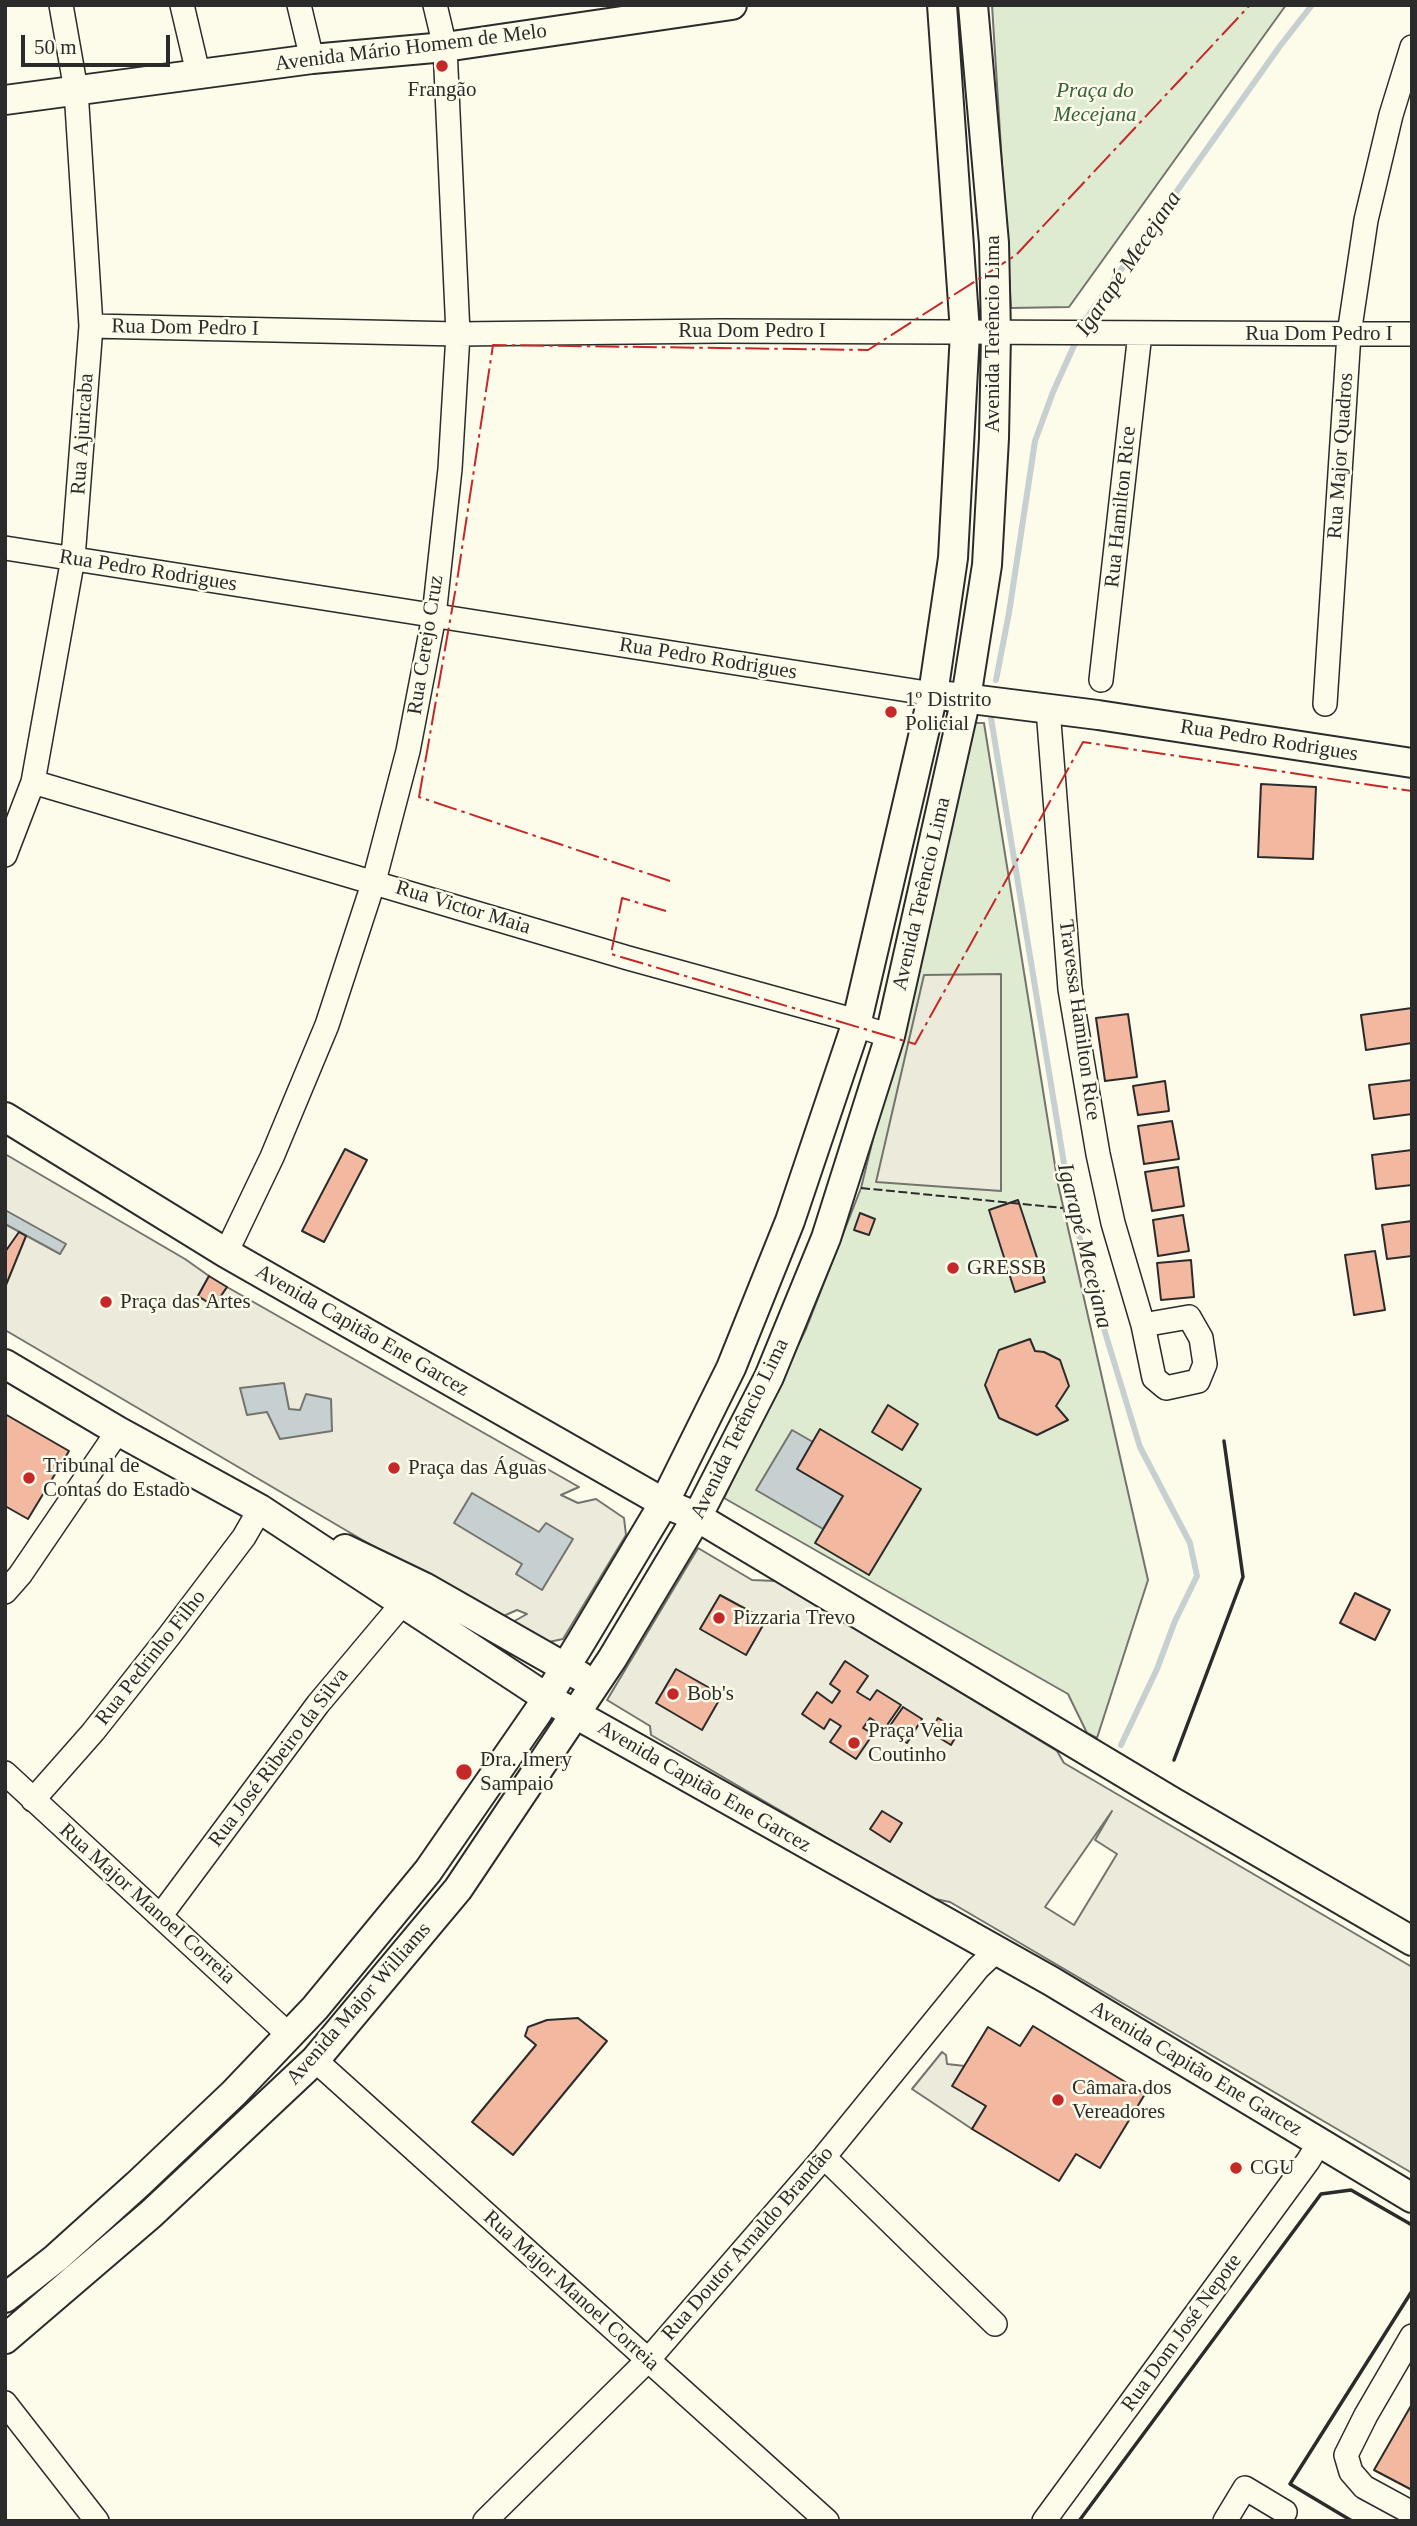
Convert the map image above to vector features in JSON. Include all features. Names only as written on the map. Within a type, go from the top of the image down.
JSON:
[{"type":"main road","name":"Avenida Mário Homem de Melo","points":[[5,100],[312,59],[445,47],[732,5]]},
{"type":"main road","name":"Avenida Terêncio Lima","points":[[547,1698],[664,1503],[731,1368],[785,1234],[856,1025],[933,694],[953,558],[965,332],[942,5]]},
{"type":"main road","name":"Avenida Terêncio Lima","points":[[576,1715],[697,1517],[769,1377],[826,1238],[890,1036],[970,699],[987,565],[996,334],[994,243],[973,5]]},
{"type":"main road","name":"Rua Pedro Rodrigues","points":[[933,694],[1412,763]]},
{"type":"main road","name":"Avenida Capitão Ene Garcez","points":[[5,1117],[226,1253],[664,1503],[697,1517],[1171,1801],[1412,1941]]},
{"type":"main road","name":"Avenida Capitão Ene Garcez","points":[[5,1364],[118,1431],[260,1509],[547,1698],[1069,1992],[1412,2197]]},
{"type":"main road","points":[[260,1509],[424,1587],[596,1685]]},
{"type":"main road","name":"Avenida Major Williams","points":[[5,2298],[56,2258],[137,2185],[234,2093],[315,2008],[428,1871],[547,1698]]},
{"type":"main road","name":"Avenida Major Williams","points":[[5,2339],[151,2214],[315,2060],[458,1889],[576,1715]]},
{"type":"street","name":"Rua Ajuricaba","points":[[5,855],[33,782],[73,558],[92,326],[76,90],[61,5]]},
{"type":"street","points":[[182,5],[198,73]]},
{"type":"street","points":[[299,5],[312,59]]},
{"type":"street","name":"Rua Cerejo Cruz","points":[[226,1253],[272,1157],[327,1025],[374,881],[408,751],[434,616],[450,469],[458,334],[445,47],[435,5]]},
{"type":"street","name":"Rua Major Quadros","points":[[1325,704],[1349,334],[1366,220],[1391,115],[1412,47]]},
{"type":"street","name":"Rua Dom Pedro I","points":[[92,326],[458,334],[720,331],[1412,334]]},
{"type":"street","name":"Rua Hamilton Rice","points":[[1101,680],[1140,333]]},
{"type":"street","name":"Rua Pedro Rodrigues","points":[[5,548],[933,694]]},
{"type":"street","name":"Travessa Hamilton Rice","points":[[1043,708],[1070,989],[1100,1166],[1113,1223],[1143,1325]]},
{"type":"street","name":"Rua Victor Maia","points":[[33,782],[628,957],[846,1018],[856,1025],[890,1036]]},
{"type":"street","points":[[5,1591],[20,1575],[118,1431]]},
{"type":"street","name":"Rua Pedrinho Filho","points":[[33,1800],[93,1732],[169,1636],[244,1537],[260,1509]]},
{"type":"street","name":"Rua José Ribeiro da Silva","points":[[161,1916],[318,1704],[402,1604]]},
{"type":"street","name":"Rua Major Manoel Correia","points":[[5,1773],[289,2035]]},
{"type":"street","name":"Rua Doutor Arnaldo Brandão","points":[[485,2521],[648,2360],[824,2157],[978,1968],[995,1952]]},
{"type":"street","name":"Rua Major Manoel Correia","points":[[315,2060],[827,2521]]},
{"type":"street","name":"Rua Dom José Nepote","points":[[1044,2521],[1319,2143]]},
{"type":"street","points":[[824,2157],[995,2324]]},
{"type":"street","points":[[1412,2336],[1346,2455],[1351,2472],[1364,2487],[1412,2513]]},
{"type":"street","points":[[5,2403],[97,2521]]},
{"type":"street","points":[[1226,2521],[1245,2487],[1285,2512]]},
{"type":"green space","name":"Praça do Mecejana","points":[[992,5],[1286,5],[1069,307],[1011,308]]},
{"type":"green space","name":"GRESSB","points":[[975,723],[984,723],[1058,1184],[1148,1580],[1097,1738],[1087,1733],[1068,1694],[724,1498],[806,1329],[861,1188]]},
{"type":"shaded area","points":[[1001,974],[1001,1191],[876,1182],[924,975]]},
{"type":"shaded area","points":[[5,1154],[185,1259],[209,1276],[198,1296],[213,1306],[227,1287],[579,1487],[561,1495],[578,1503],[596,1499],[624,1518],[626,1535],[563,1639],[544,1643],[509,1624],[527,1614],[517,1610],[497,1619],[5,1330]]},
{"type":"shaded area","points":[[5,1210],[66,1244],[60,1254],[5,1224]]},
{"type":"shaded area","points":[[284,1383],[289,1409],[300,1410],[306,1394],[331,1399],[332,1431],[280,1439],[267,1412],[247,1415],[240,1388]]},
{"type":"shaded area","points":[[792,1430],[813,1442],[797,1469],[843,1496],[823,1529],[756,1490]]},
{"type":"shaded area","points":[[472,1493],[539,1532],[546,1523],[573,1539],[542,1590],[516,1574],[522,1564],[454,1523]]},
{"type":"shaded area","points":[[698,1548],[752,1580],[776,1581],[1057,1751],[1064,1763],[1412,1967],[1412,2173],[950,1902],[930,1898],[651,1735],[650,1726],[607,1700]],"holes":[[[1112,1811],[1095,1840],[1117,1854],[1074,1925],[1045,1907]]]},
{"type":"shaded area","points":[[942,2052],[946,2055],[947,2064],[965,2066],[953,2086],[986,2106],[972,2129],[912,2089]]},
{"type":"building","points":[[1261,784],[1316,787],[1313,859],[1258,857]]},
{"type":"building","points":[[1412,1008],[1412,1043],[1366,1050],[1361,1015]]},
{"type":"building","points":[[1128,1014],[1137,1077],[1105,1081],[1096,1018]]},
{"type":"building","points":[[1412,1080],[1412,1114],[1374,1119],[1369,1085]]},
{"type":"building","points":[[1165,1081],[1169,1111],[1138,1115],[1133,1086]]},
{"type":"building","points":[[1172,1121],[1179,1159],[1144,1164],[1138,1126]]},
{"type":"building","points":[[345,1149],[367,1160],[324,1242],[302,1231]]},
{"type":"building","points":[[1412,1150],[1412,1185],[1376,1189],[1372,1155]]},
{"type":"building","points":[[1178,1167],[1184,1206],[1152,1211],[1145,1172]]},
{"type":"building","points":[[1018,1200],[1045,1282],[1015,1292],[989,1210]]},
{"type":"building","points":[[860,1213],[875,1219],[869,1235],[854,1230]]},
{"type":"building","points":[[1183,1215],[1189,1251],[1158,1256],[1153,1220]]},
{"type":"building","points":[[1412,1221],[1412,1256],[1387,1259],[1382,1225]]},
{"type":"building","points":[[19,1232],[26,1236],[6,1285],[5,1252]]},
{"type":"building","points":[[1375,1251],[1385,1310],[1354,1315],[1345,1255]]},
{"type":"building","points":[[1191,1260],[1194,1297],[1161,1300],[1157,1263]]},
{"type":"building","points":[[209,1276],[227,1287],[214,1306],[198,1296]]},
{"type":"building","points":[[1030,1339],[1035,1351],[1044,1352],[1060,1360],[1069,1386],[1056,1406],[1068,1420],[1037,1435],[999,1418],[985,1385],[999,1350]]},
{"type":"building","points":[[888,1405],[918,1424],[902,1450],[872,1432]]},
{"type":"building","name":"Tribunal de Contas do Estado","points":[[5,1414],[69,1451],[28,1519],[5,1506]]},
{"type":"building","points":[[820,1429],[921,1489],[869,1575],[815,1543],[843,1496],[797,1469]]},
{"type":"building","points":[[1355,1593],[1390,1610],[1375,1640],[1340,1623]]},
{"type":"building","points":[[720,1595],[766,1620],[746,1655],[700,1629]]},
{"type":"building","points":[[845,1661],[868,1676],[857,1692],[870,1700],[877,1690],[901,1705],[885,1728],[870,1718],[863,1728],[873,1734],[856,1759],[830,1742],[841,1726],[830,1719],[824,1729],[802,1714],[817,1692],[832,1703],[840,1691],[830,1684]]},
{"type":"building","points":[[676,1669],[722,1695],[702,1730],[656,1703]]},
{"type":"building","points":[[903,1707],[922,1719],[907,1743],[887,1730]]},
{"type":"building","points":[[938,1718],[959,1731],[951,1745],[930,1732]]},
{"type":"building","points":[[882,1811],[902,1823],[890,1842],[870,1829]]},
{"type":"building","points":[[578,2018],[607,2041],[513,2155],[472,2122],[536,2045],[525,2036],[528,2027],[547,2020]]},
{"type":"building","name":"Câmara dos Vereadores","points":[[1033,2026],[1145,2094],[1100,2168],[1076,2154],[1059,2181],[972,2129],[986,2106],[952,2086],[988,2027],[1020,2046]]},
{"type":"building","points":[[1412,2404],[1412,2490],[1374,2470]]},
{"type":"waterway","name":"Igarapé Mecejana","points":[[1082,329],[1086,319],[1312,5]]},
{"type":"waterway","name":"Igarapé Mecejana","points":[[996,680],[1035,441],[1077,339]]},
{"type":"waterway","name":"Igarapé Mecejana","points":[[991,718],[1068,1188],[1090,1283],[1140,1447],[1190,1543],[1197,1576],[1121,1745]]},
{"type":"fence","points":[[861,1188],[1063,1208]]},
{"type":"wall","points":[[1174,1760],[1243,1577],[1224,1441]]},
{"type":"wall","points":[[1079,2521],[1321,2194],[1351,2190],[1412,2225]]},
{"type":"wall","points":[[1352,2521],[1290,2484],[1412,2291]]},
{"type":"power","points":[[670,881],[419,797],[457,581],[493,345],[868,350],[1016,255],[1250,5]]},
{"type":"power","points":[[666,911],[622,898],[611,954],[915,1044],[1083,742],[1412,791]]},
{"type":"place","name":"Frangão","points":[[442,66]]},
{"type":"place","name":"1º Distrito Policial","points":[[891,712]]},
{"type":"place","name":"GRESSB","points":[[953,1268]]},
{"type":"place","name":"Praça das Artes","points":[[106,1302]]},
{"type":"place","name":"Praça das Águas","points":[[394,1468]]},
{"type":"place","name":"Tribunal de Contas do Estado","points":[[29,1478]]},
{"type":"place","name":"Pizzaria Trevo","points":[[719,1618]]},
{"type":"place","name":"Bob's","points":[[673,1694]]},
{"type":"place","name":"Praça Velia Coutinho","points":[[854,1743]]},
{"type":"place","name":"Dra. Imery Sampaio","points":[[464,1772]]},
{"type":"place","name":"Câmara dos Vereadores","points":[[1058,2100]]},
{"type":"place","name":"CGU","points":[[1236,2168]]}]
